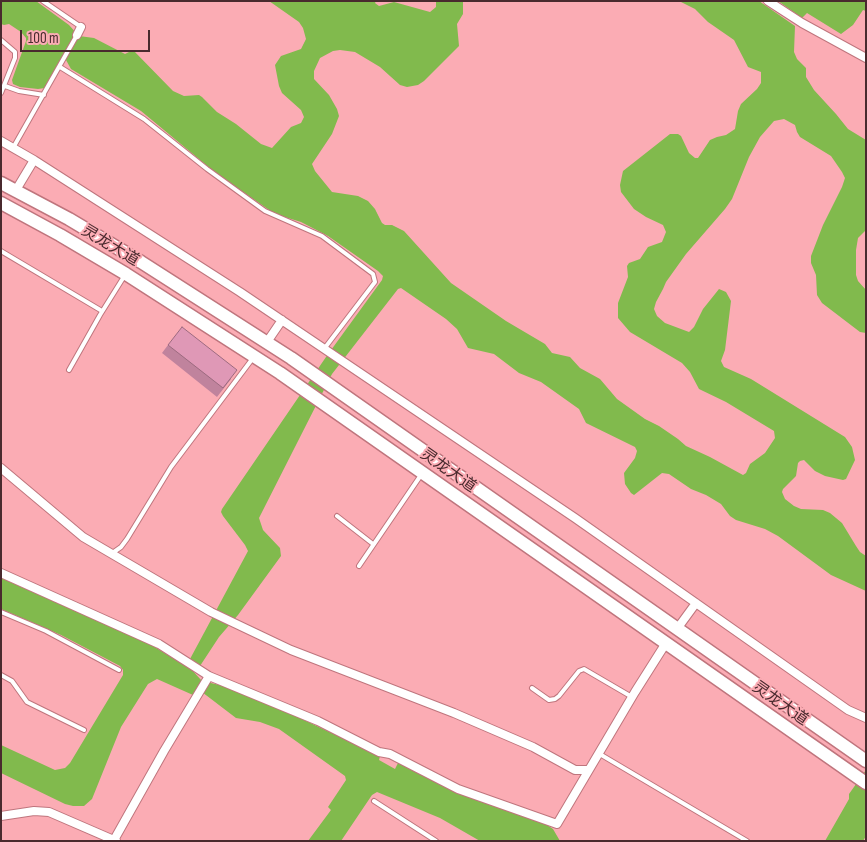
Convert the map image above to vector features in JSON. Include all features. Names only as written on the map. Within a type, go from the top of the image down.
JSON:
[{"type":"main road","name":"灵龙大道","points":[[1,182],[134,258],[267,342],[862,759]]},
{"type":"main road","name":"灵龙大道","points":[[3,207],[60,235],[126,274],[289,379],[866,783]]},
{"type":"street","points":[[768,1],[802,23],[866,58]]},
{"type":"street","points":[[77,35],[81,27]]},
{"type":"street","points":[[1,141],[34,160],[282,320],[566,512],[848,710],[866,718]]},
{"type":"street","points":[[16,190],[34,160]]},
{"type":"street","points":[[267,342],[282,320]]},
{"type":"street","points":[[1,468],[78,533],[211,612],[292,650],[533,747],[575,770],[588,770]]},
{"type":"street","points":[[1,573],[159,644],[207,678],[318,721],[379,752],[390,754],[458,788],[557,824],[598,753],[666,644]]},
{"type":"street","points":[[677,629],[696,603]]},
{"type":"street","points":[[1,816],[34,811],[49,812],[115,840],[207,678]]},
{"type":"lane","points":[[43,1],[81,27]]},
{"type":"lane","points":[[13,148],[77,35]]},
{"type":"lane","points":[[1,40],[15,52],[15,58],[1,92]]},
{"type":"lane","points":[[60,67],[144,119],[207,169],[265,211],[322,236],[373,274],[375,282],[326,350]]},
{"type":"lane","points":[[5,86],[19,91],[44,95]]},
{"type":"lane","points":[[1,251],[102,311]]},
{"type":"lane","points":[[69,370],[102,311],[126,274]]},
{"type":"lane","points":[[111,554],[127,539],[171,467],[254,356]]},
{"type":"lane","points":[[359,566],[422,472]]},
{"type":"lane","points":[[336,516],[373,544]]},
{"type":"lane","points":[[1,612],[46,631],[119,670]]},
{"type":"lane","points":[[532,688],[549,700],[555,699],[578,671],[584,669],[632,697]]},
{"type":"lane","points":[[1,676],[12,681],[20,695],[27,702],[84,730]]},
{"type":"lane","points":[[598,753],[747,841]]},
{"type":"lane","points":[[374,801],[436,841]]},
{"type":"shaded area","points":[[1,1],[36,1],[69,25],[79,36],[94,38],[125,54],[133,50],[173,91],[184,96],[199,95],[217,112],[261,144],[272,148],[291,127],[301,123],[304,117],[301,110],[282,93],[275,65],[281,56],[301,49],[306,39],[299,22],[269,1],[376,1],[375,3],[379,6],[394,2],[430,12],[436,7],[436,1],[463,1],[463,14],[457,24],[459,46],[418,85],[407,87],[400,85],[380,67],[355,52],[333,51],[320,58],[314,71],[314,79],[329,95],[339,116],[332,134],[312,164],[315,171],[332,192],[358,196],[368,201],[375,209],[382,223],[392,225],[404,231],[451,283],[506,321],[545,344],[552,353],[570,357],[580,368],[600,379],[617,399],[686,446],[743,475],[750,464],[765,453],[775,438],[774,431],[726,402],[699,389],[690,372],[682,363],[630,332],[618,318],[618,303],[628,277],[627,266],[629,263],[640,259],[648,247],[662,242],[666,232],[663,225],[634,209],[621,192],[620,185],[623,171],[670,134],[681,136],[689,153],[698,158],[710,140],[726,135],[735,129],[741,104],[761,83],[761,72],[748,67],[734,40],[708,22],[695,9],[679,1],[759,1],[795,26],[794,52],[797,59],[806,68],[806,77],[814,90],[848,129],[866,140],[866,230],[858,238],[856,275],[858,281],[866,290],[866,333],[860,332],[822,303],[817,295],[816,275],[811,263],[811,256],[823,225],[845,178],[831,156],[800,137],[795,125],[784,119],[774,121],[760,137],[749,157],[732,199],[686,254],[666,282],[654,309],[657,316],[665,323],[689,332],[694,327],[703,309],[719,289],[726,292],[731,301],[725,350],[721,361],[724,367],[751,379],[845,437],[852,447],[855,460],[846,479],[825,476],[815,471],[804,460],[798,463],[796,476],[782,492],[785,499],[794,506],[801,509],[823,510],[842,523],[860,552],[866,556],[866,591],[831,575],[778,536],[765,529],[736,520],[730,516],[721,504],[691,489],[669,474],[662,473],[634,495],[625,484],[624,473],[635,458],[637,451],[635,447],[586,423],[579,409],[541,382],[519,373],[494,354],[468,348],[457,329],[446,319],[401,288],[398,289],[332,374],[259,518],[263,530],[280,548],[281,556],[238,615],[219,637],[200,666],[190,659],[248,551],[223,516],[222,509],[383,276],[328,236],[301,222],[275,214],[217,174],[141,111],[71,69],[66,60],[62,58],[45,88],[20,87],[13,84],[12,80],[26,38],[9,24],[1,24]]},
{"type":"shaded area","points":[[778,1],[866,1],[866,11],[863,10],[853,25],[841,34],[807,13],[802,18]]},
{"type":"shaded area","points":[[1,578],[148,643],[191,669],[202,681],[224,686],[283,710],[380,756],[379,760],[395,769],[399,761],[544,823],[553,829],[560,841],[480,841],[440,818],[377,792],[372,795],[341,841],[308,841],[331,810],[328,807],[346,780],[345,776],[279,729],[260,722],[236,718],[198,689],[193,695],[157,679],[148,684],[121,727],[92,799],[84,806],[65,804],[1,773],[1,745],[55,770],[65,768],[70,763],[123,675],[123,670],[120,666],[61,635],[1,609]]},
{"type":"shaded area","points":[[866,770],[866,836],[863,841],[825,841],[849,799],[849,794]]},
{"type":"building","points":[[182,327],[237,370],[223,388],[168,345]]}]
